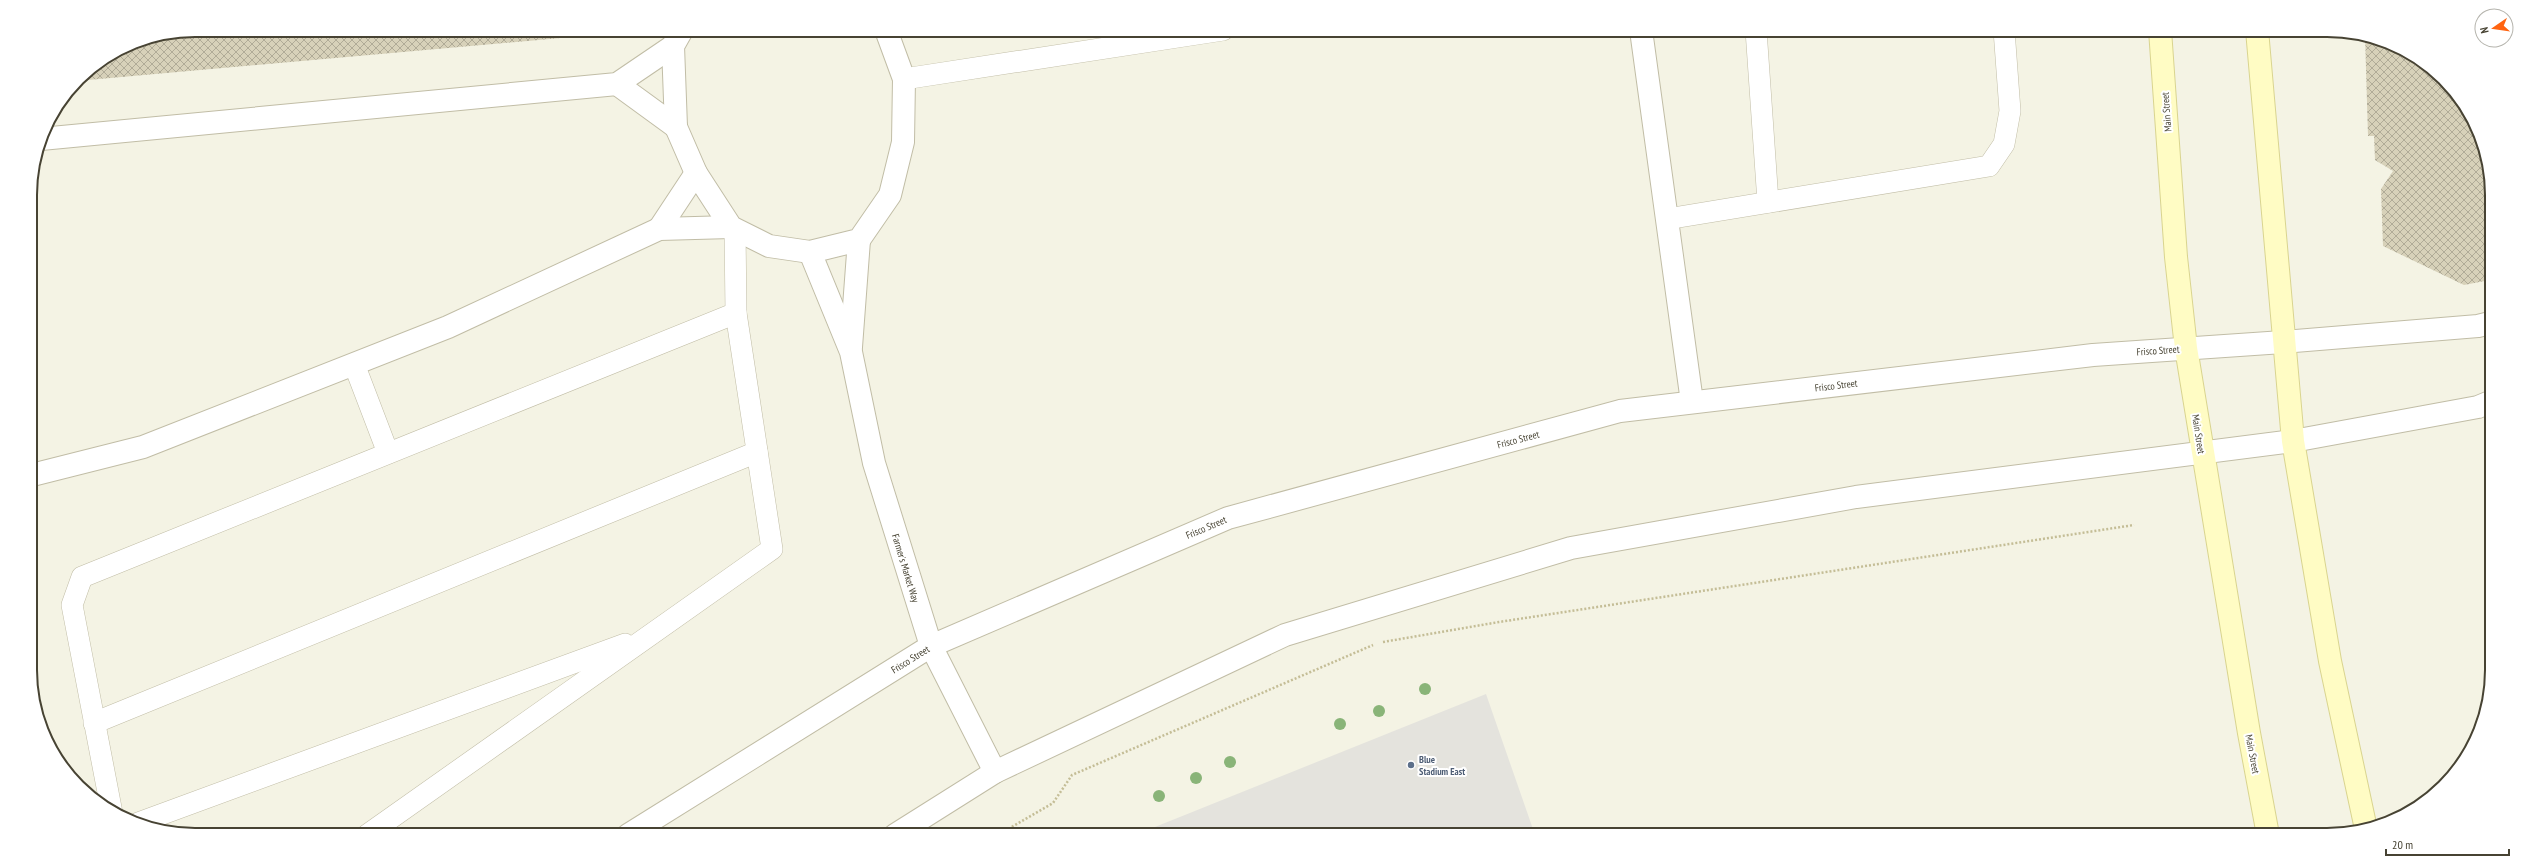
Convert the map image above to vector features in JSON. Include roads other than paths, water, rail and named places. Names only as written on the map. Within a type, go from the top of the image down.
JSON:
[{"type":"main road","name":"Main Street","points":[[2160,37],[2176,257],[2186,348],[2249,733],[2267,828]]},
{"type":"main road","points":[[2258,37],[2282,342],[2293,441],[2330,661],[2365,824]]},
{"type":"street","points":[[37,473],[143,446],[354,364],[448,327],[659,229],[733,228],[768,246],[810,252],[859,240],[890,195],[903,142],[904,79],[889,37]]},
{"type":"street","points":[[1642,37],[1692,402]]},
{"type":"street","points":[[47,138],[617,84],[677,38]]},
{"type":"street","points":[[677,38],[676,127],[696,173],[733,228]]},
{"type":"street","points":[[617,84],[676,127]]},
{"type":"street","points":[[659,229],[696,173]]},
{"type":"street","name":"Farmer's Market Way","points":[[851,352],[859,240]]},
{"type":"street","name":"Farmer's Market Way","points":[[810,252],[851,352],[874,463],[931,646],[995,772]]},
{"type":"street","name":"Frisco Street","points":[[639,828],[931,646],[1228,518],[1620,411],[2093,355],[2282,342],[2478,326],[2485,324]]},
{"type":"street","points":[[906,828],[995,772],[1285,634],[1571,548],[1856,498],[2293,441],[2478,407],[2485,404]]},
{"type":"lane","points":[[904,79],[1177,37]]},
{"type":"lane","points":[[1756,37],[1768,202]]},
{"type":"lane","points":[[1667,219],[1989,166],[2004,144],[2010,111],[2005,37]]},
{"type":"lane","points":[[377,828],[772,549],[736,313],[733,228]]},
{"type":"lane","points":[[110,803],[72,605],[82,577],[736,313]]},
{"type":"lane","points":[[354,364],[388,453]]},
{"type":"lane","points":[[94,723],[757,452]]},
{"type":"lane","points":[[145,820],[651,634]]},
{"type":"place","name":"Blue Stadium East","points":[[1411,765]]}]
